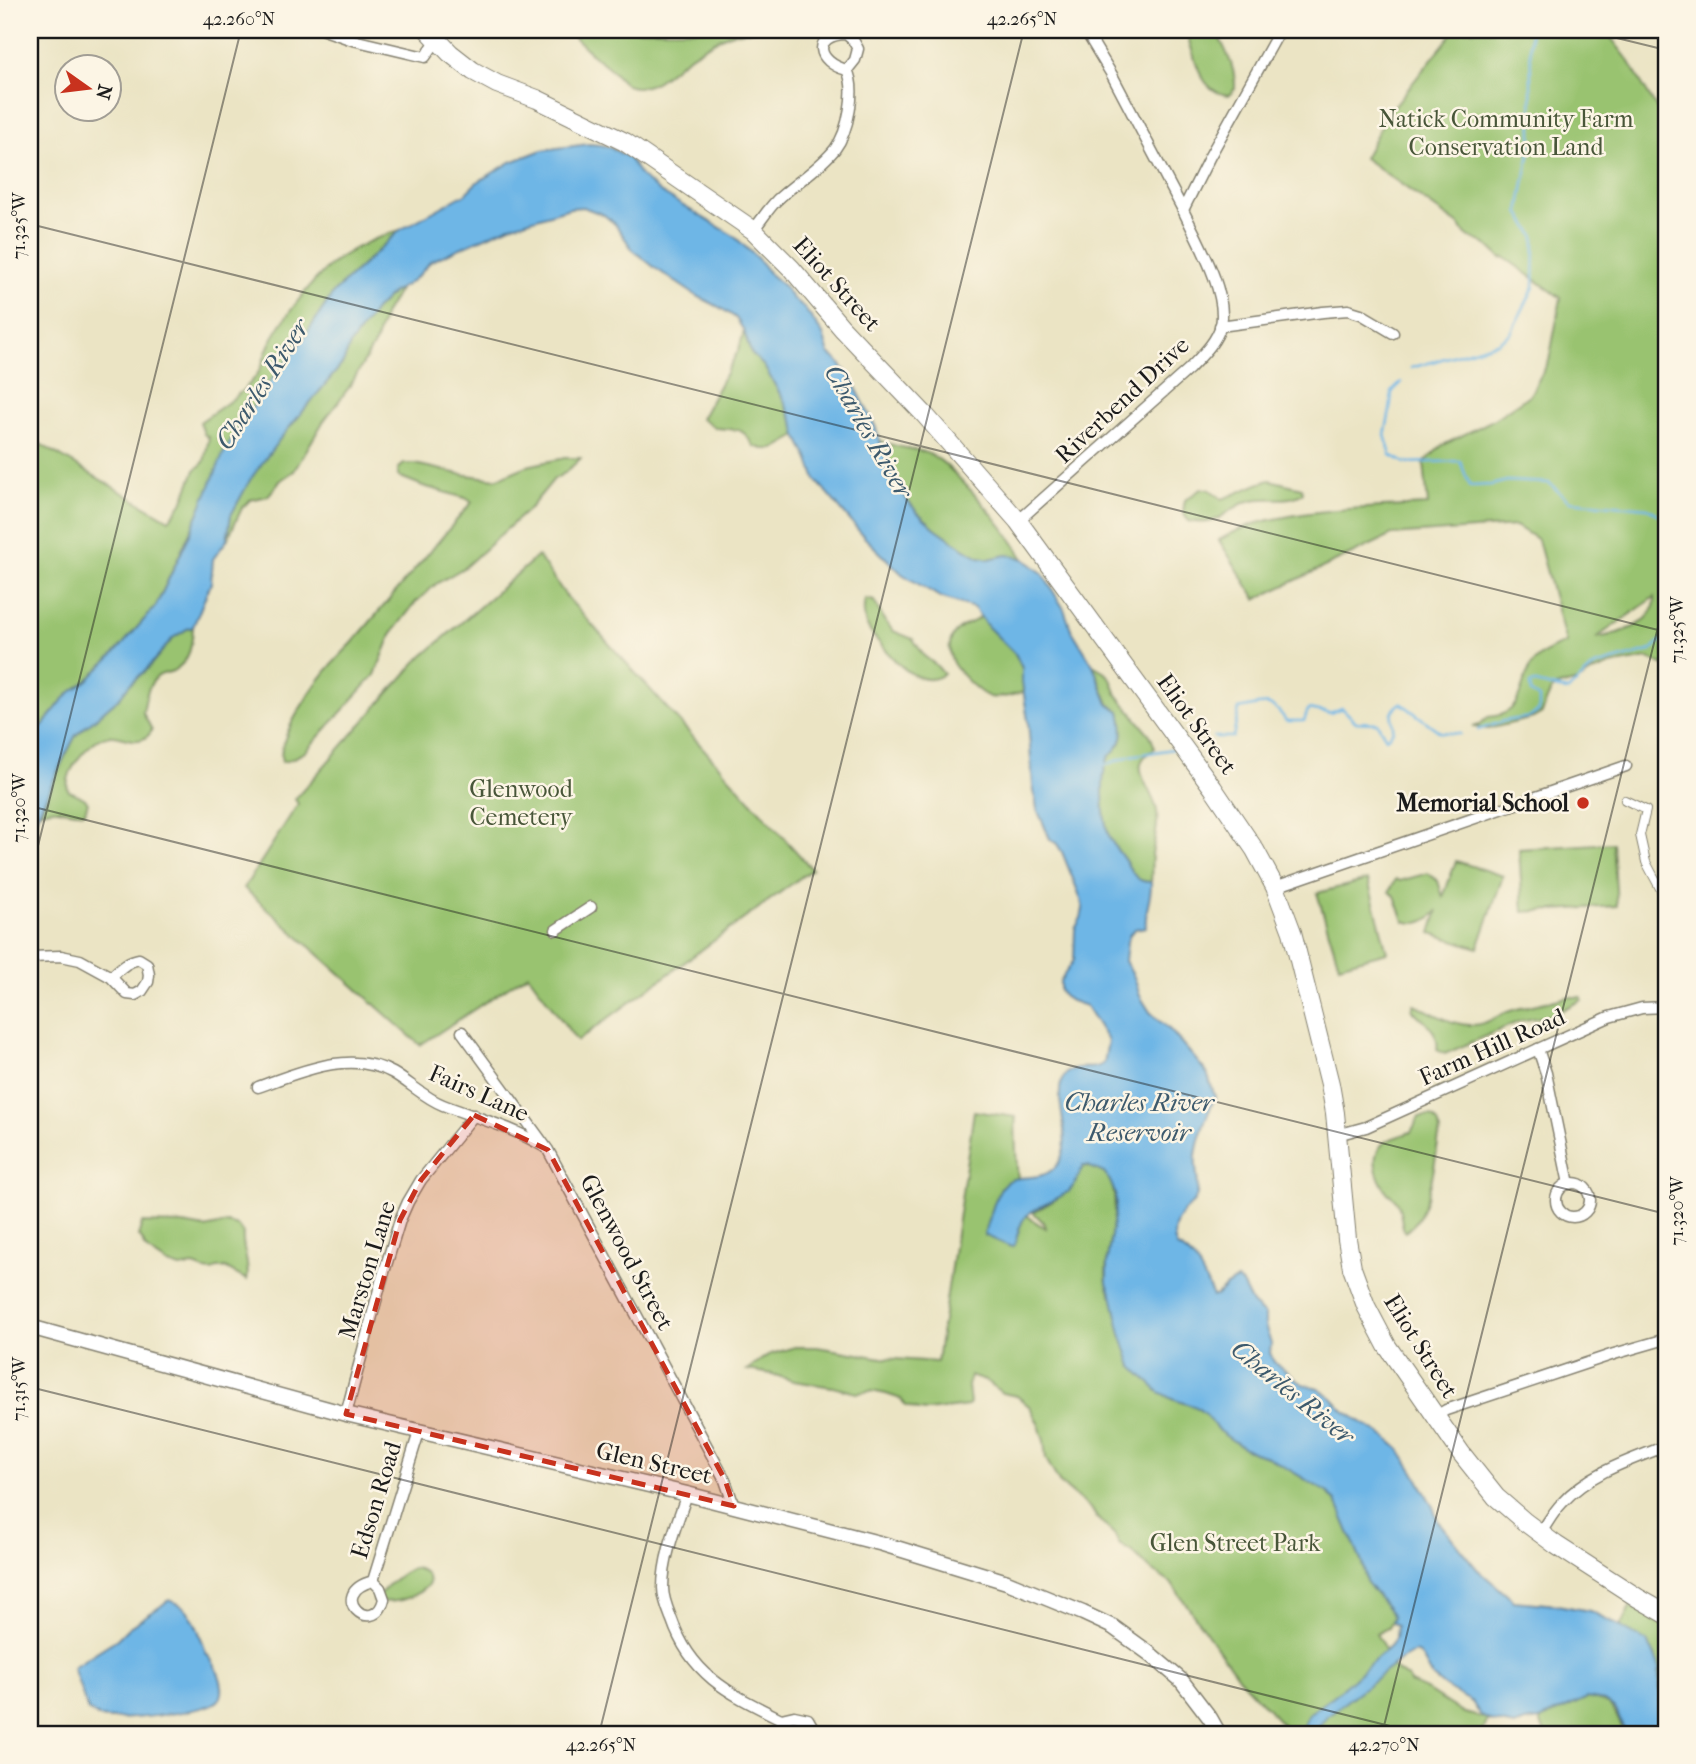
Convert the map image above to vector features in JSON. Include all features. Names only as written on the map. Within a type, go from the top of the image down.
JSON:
[{"type":"main road","name":"Eliot Street","points":[[433,35],[450,53],[474,71],[625,142],[753,230],[792,268],[842,328],[933,424],[1018,521],[1213,788],[1255,850],[1275,887],[1289,924],[1330,1084],[1347,1239],[1356,1282],[1387,1346],[1461,1453],[1496,1497],[1540,1534],[1666,1614]]},
{"type":"street","points":[[324,30],[425,57],[433,35]]},
{"type":"street","name":"Riverbend Drive","points":[[1018,521],[1207,351],[1216,338],[1222,314],[1211,270],[1183,211],[1112,75],[1084,30]]},
{"type":"street","points":[[1183,211],[1210,156],[1280,30]]},
{"type":"street","points":[[753,230],[776,201],[835,149],[844,132],[851,103],[850,77],[847,70]]},
{"type":"street","points":[[1220,326],[1348,310],[1361,314],[1393,333]]},
{"type":"street","points":[[1275,887],[1626,766]]},
{"type":"street","points":[[1625,800],[1646,810],[1640,835],[1646,862],[1666,895]]},
{"type":"street","points":[[556,930],[591,908]]},
{"type":"street","points":[[30,957],[61,956],[80,960],[111,977]]},
{"type":"street","name":"Farm Hill Road","points":[[1337,1135],[1366,1127],[1620,1014],[1642,1008],[1666,1007]]},
{"type":"street","name":"Glenwood Street","points":[[462,1032],[548,1150],[725,1480],[734,1506]]},
{"type":"street","points":[[1538,1049],[1546,1073],[1569,1184]]},
{"type":"street","name":"Fairs Lane","points":[[258,1087],[320,1065],[376,1065],[394,1073],[440,1104],[515,1130],[548,1150]]},
{"type":"street","name":"Marston Lane","points":[[346,1414],[400,1220],[421,1180],[474,1115]]},
{"type":"street","name":"Glen Street","points":[[30,1327],[346,1414],[687,1494],[883,1544],[1007,1582],[1083,1613],[1113,1628],[1149,1653],[1181,1680],[1219,1734]]},
{"type":"street","points":[[1436,1416],[1446,1410],[1564,1370],[1666,1339]]},
{"type":"street","name":"Edson Road","points":[[373,1581],[419,1432]]},
{"type":"street","points":[[1540,1534],[1559,1505],[1593,1478],[1666,1446]]},
{"type":"street","points":[[687,1494],[668,1553],[663,1584],[677,1636],[703,1672],[736,1696],[780,1719],[794,1716],[808,1719],[813,1734]]},
{"type":"street","points":[[780,1719],[783,1734]]},
{"type":"highlighted area","points":[[474,1115],[548,1150],[725,1480],[734,1506],[687,1494],[346,1414],[400,1220],[421,1180]]},
{"type":"green space","points":[[568,30],[757,30],[736,32],[724,37],[691,56],[655,82],[632,87],[624,83]]},
{"type":"green space","points":[[1185,30],[1218,30],[1234,75],[1235,89],[1229,95],[1218,93],[1204,79]]},
{"type":"green space","name":"Natick Community Farm Conservation Land","points":[[1455,30],[1605,30],[1626,57],[1666,124],[1666,667],[1648,658],[1610,665],[1578,681],[1551,690],[1542,713],[1533,718],[1488,729],[1473,727],[1488,717],[1509,711],[1519,698],[1528,672],[1536,659],[1566,643],[1538,540],[1516,526],[1392,535],[1256,599],[1219,540],[1254,524],[1297,515],[1428,505],[1424,463],[1441,446],[1491,421],[1530,395],[1549,361],[1561,298],[1504,257],[1501,258],[1483,243],[1470,237],[1460,226],[1364,158],[1387,115]],"holes":[[[1655,597],[1654,607],[1643,621],[1625,631],[1596,638]]]},
{"type":"green space","points":[[400,230],[334,292],[237,430],[156,606],[117,651],[61,702],[35,736],[30,747],[30,438],[169,520],[182,503],[195,470],[204,462],[209,438],[204,434],[200,422],[253,380],[281,325],[325,270],[360,246]]},
{"type":"green space","points":[[400,288],[385,313],[375,343],[294,471],[281,480],[268,496],[250,500],[242,508],[227,540],[231,515],[250,479],[343,363],[350,345],[375,310]]},
{"type":"green space","points":[[744,331],[751,353],[764,366],[795,424],[797,436],[774,449],[754,446],[739,430],[716,428],[701,419],[739,349]]},
{"type":"green space","points":[[879,440],[925,452],[942,461],[993,515],[1024,559],[1007,555],[989,559],[979,557],[935,528],[907,500],[889,467]]},
{"type":"green space","points":[[564,458],[581,458],[554,479],[531,507],[465,567],[436,584],[416,602],[392,633],[375,675],[305,752],[282,762],[285,738],[291,724],[319,681],[472,502],[398,476],[398,469],[404,464],[415,464],[496,479],[527,466]]},
{"type":"green space","points":[[1270,480],[1302,488],[1303,493],[1290,498],[1249,501],[1208,522],[1189,521],[1184,514],[1185,500],[1201,489],[1209,489],[1222,499]]},
{"type":"green space","name":"Glenwood Cemetery","points":[[538,556],[566,596],[812,869],[577,1041],[528,974],[420,1045],[244,888],[298,804],[295,799],[416,662]]},
{"type":"green space","points":[[865,599],[874,601],[893,631],[913,639],[924,656],[944,674],[936,678],[919,677],[896,661],[867,626]]},
{"type":"green space","points":[[980,617],[1016,655],[1022,668],[1023,692],[990,697],[970,683],[953,663],[950,642],[953,636]]},
{"type":"green space","points":[[193,627],[191,646],[184,662],[173,671],[159,676],[149,689],[143,713],[152,730],[148,735],[141,740],[116,736],[100,738],[79,757],[70,774],[68,790],[88,802],[85,812],[53,809],[40,812],[76,735],[120,697],[173,638]]},
{"type":"green space","points":[[1093,665],[1111,679],[1117,695],[1150,735],[1155,748],[1141,764],[1144,781],[1157,811],[1151,882],[1145,882],[1134,875],[1112,842],[1107,829],[1103,799],[1105,768],[1109,756],[1120,744],[1122,728],[1120,711],[1109,704]]},
{"type":"green space","points":[[1613,843],[1617,906],[1523,912],[1519,849]]},
{"type":"green space","points":[[1456,861],[1503,876],[1478,948],[1431,933],[1438,910],[1423,922],[1404,921],[1395,896],[1389,892],[1396,879],[1400,881],[1428,873],[1438,881],[1443,897]]},
{"type":"green space","points":[[1368,880],[1387,952],[1339,965],[1317,893]]},
{"type":"green space","points":[[1568,997],[1582,997],[1582,1000],[1552,1015],[1520,1021],[1445,1054],[1437,1050],[1434,1032],[1412,1009],[1414,1004],[1454,1022],[1475,1025],[1510,1011]]},
{"type":"green space","name":"Glen Street Park","points":[[974,1111],[1016,1117],[1021,1205],[1028,1216],[1046,1228],[1033,1212],[1063,1194],[1074,1183],[1083,1166],[1100,1171],[1110,1181],[1114,1196],[1114,1213],[1106,1269],[1107,1283],[1158,1391],[1196,1407],[1219,1431],[1241,1446],[1268,1457],[1328,1493],[1336,1501],[1362,1563],[1366,1581],[1393,1618],[1388,1628],[1376,1634],[1390,1665],[1408,1678],[1410,1683],[1461,1712],[1488,1719],[1482,1734],[1306,1734],[1305,1725],[1291,1734],[1239,1678],[1171,1583],[1119,1544],[1115,1535],[1092,1510],[1059,1482],[1046,1459],[1039,1425],[1030,1407],[1017,1396],[1002,1393],[988,1382],[970,1376],[968,1406],[927,1411],[906,1406],[901,1399],[886,1394],[871,1391],[857,1393],[747,1370],[768,1355],[795,1347],[817,1347],[882,1358],[937,1362]]},
{"type":"green space","points":[[1431,1116],[1437,1121],[1440,1130],[1434,1171],[1421,1214],[1405,1232],[1398,1204],[1387,1192],[1377,1173],[1377,1153],[1385,1142],[1411,1132],[1419,1117]]},
{"type":"green space","points":[[142,1223],[183,1224],[205,1228],[227,1223],[238,1226],[243,1233],[247,1280],[225,1268],[212,1271],[194,1266],[180,1268],[168,1264],[147,1250],[138,1236]]},
{"type":"green space","points":[[414,1568],[427,1575],[429,1584],[404,1599],[374,1601],[397,1577]]},
{"type":"green space","points":[[1630,1607],[1666,1627],[1666,1725],[1655,1656],[1647,1644],[1620,1627]]},
{"type":"green space","points":[[1587,1698],[1609,1705],[1625,1733],[1545,1734],[1540,1720]]},
{"type":"water","name":"Charles River Reservoir","points":[[589,144],[609,147],[628,157],[642,177],[660,192],[734,236],[804,308],[823,334],[829,354],[852,380],[875,426],[889,467],[907,500],[918,513],[935,528],[979,557],[989,559],[1015,556],[1024,559],[1042,573],[1093,665],[1108,704],[1120,711],[1121,715],[1122,740],[1108,759],[1105,768],[1105,820],[1111,839],[1134,875],[1145,882],[1151,882],[1146,927],[1135,929],[1130,934],[1125,961],[1150,1012],[1171,1031],[1207,1073],[1215,1097],[1197,1148],[1196,1197],[1176,1224],[1174,1238],[1177,1247],[1195,1261],[1213,1296],[1237,1280],[1242,1284],[1252,1304],[1265,1315],[1271,1344],[1270,1353],[1274,1362],[1303,1384],[1318,1388],[1344,1411],[1399,1449],[1433,1507],[1438,1521],[1477,1569],[1514,1601],[1590,1611],[1647,1642],[1661,1671],[1659,1689],[1664,1696],[1661,1700],[1666,1718],[1666,1734],[1624,1734],[1616,1710],[1604,1701],[1587,1698],[1540,1720],[1514,1726],[1491,1721],[1481,1716],[1472,1702],[1433,1677],[1423,1659],[1414,1652],[1327,1716],[1314,1734],[1301,1734],[1310,1713],[1336,1694],[1391,1645],[1395,1638],[1396,1626],[1391,1622],[1391,1613],[1366,1581],[1362,1563],[1336,1501],[1328,1493],[1268,1457],[1241,1446],[1219,1431],[1196,1407],[1158,1391],[1132,1366],[1107,1283],[1107,1260],[1116,1204],[1115,1193],[1104,1173],[1083,1166],[1070,1190],[1025,1218],[1015,1245],[1011,1247],[984,1235],[1003,1185],[1014,1179],[1044,1175],[1057,1165],[1064,1143],[1061,1084],[1069,1071],[1104,1063],[1108,1041],[1086,1006],[1069,1000],[1060,990],[1060,981],[1074,960],[1075,929],[1083,909],[1062,852],[1050,839],[1037,809],[1022,668],[1016,655],[988,627],[974,608],[940,597],[902,574],[865,538],[816,480],[783,399],[764,366],[751,353],[744,331],[736,318],[655,268],[633,250],[615,224],[604,215],[583,207],[570,208],[510,226],[431,261],[418,276],[393,292],[375,310],[350,345],[343,363],[279,440],[250,480],[231,515],[227,540],[213,559],[211,583],[193,627],[173,638],[120,697],[76,735],[30,831],[30,747],[35,736],[61,702],[117,651],[156,606],[224,452],[265,388],[297,348],[334,292],[400,230],[465,194],[476,183],[511,162],[542,150]]},
{"type":"water","points":[[168,1600],[186,1609],[193,1619],[206,1653],[219,1675],[221,1697],[210,1705],[197,1709],[143,1717],[111,1719],[88,1711],[73,1667],[117,1639]]},
{"type":"waterway","points":[[1411,368],[1497,343],[1511,333],[1534,287],[1535,237],[1519,212],[1532,138],[1530,30]]},
{"type":"waterway","points":[[1401,383],[1392,392],[1385,435],[1391,455],[1405,463],[1460,461],[1470,486],[1507,481],[1549,483],[1569,501],[1648,508],[1666,519]]},
{"type":"waterway","points":[[1478,730],[1504,721],[1530,717],[1539,711],[1539,698],[1531,693],[1530,684],[1567,691],[1595,666],[1652,650],[1666,636]]},
{"type":"waterway","points":[[1214,737],[1233,737],[1239,709],[1266,704],[1276,708],[1286,721],[1304,721],[1308,709],[1330,713],[1342,708],[1356,722],[1377,723],[1386,738],[1393,730],[1392,713],[1401,703],[1440,732],[1460,734]]},
{"type":"waterway","points":[[1102,766],[1130,756],[1173,749]]},
{"type":"place","name":"Memorial School","points":[[1583,803]]},
{"type":"water label","name":"Charles River","points":[[262,384]]},
{"type":"water label","name":"Charles River","points":[[869,431]]},
{"type":"water label","name":"Charles River","points":[[1293,1392]]}]
